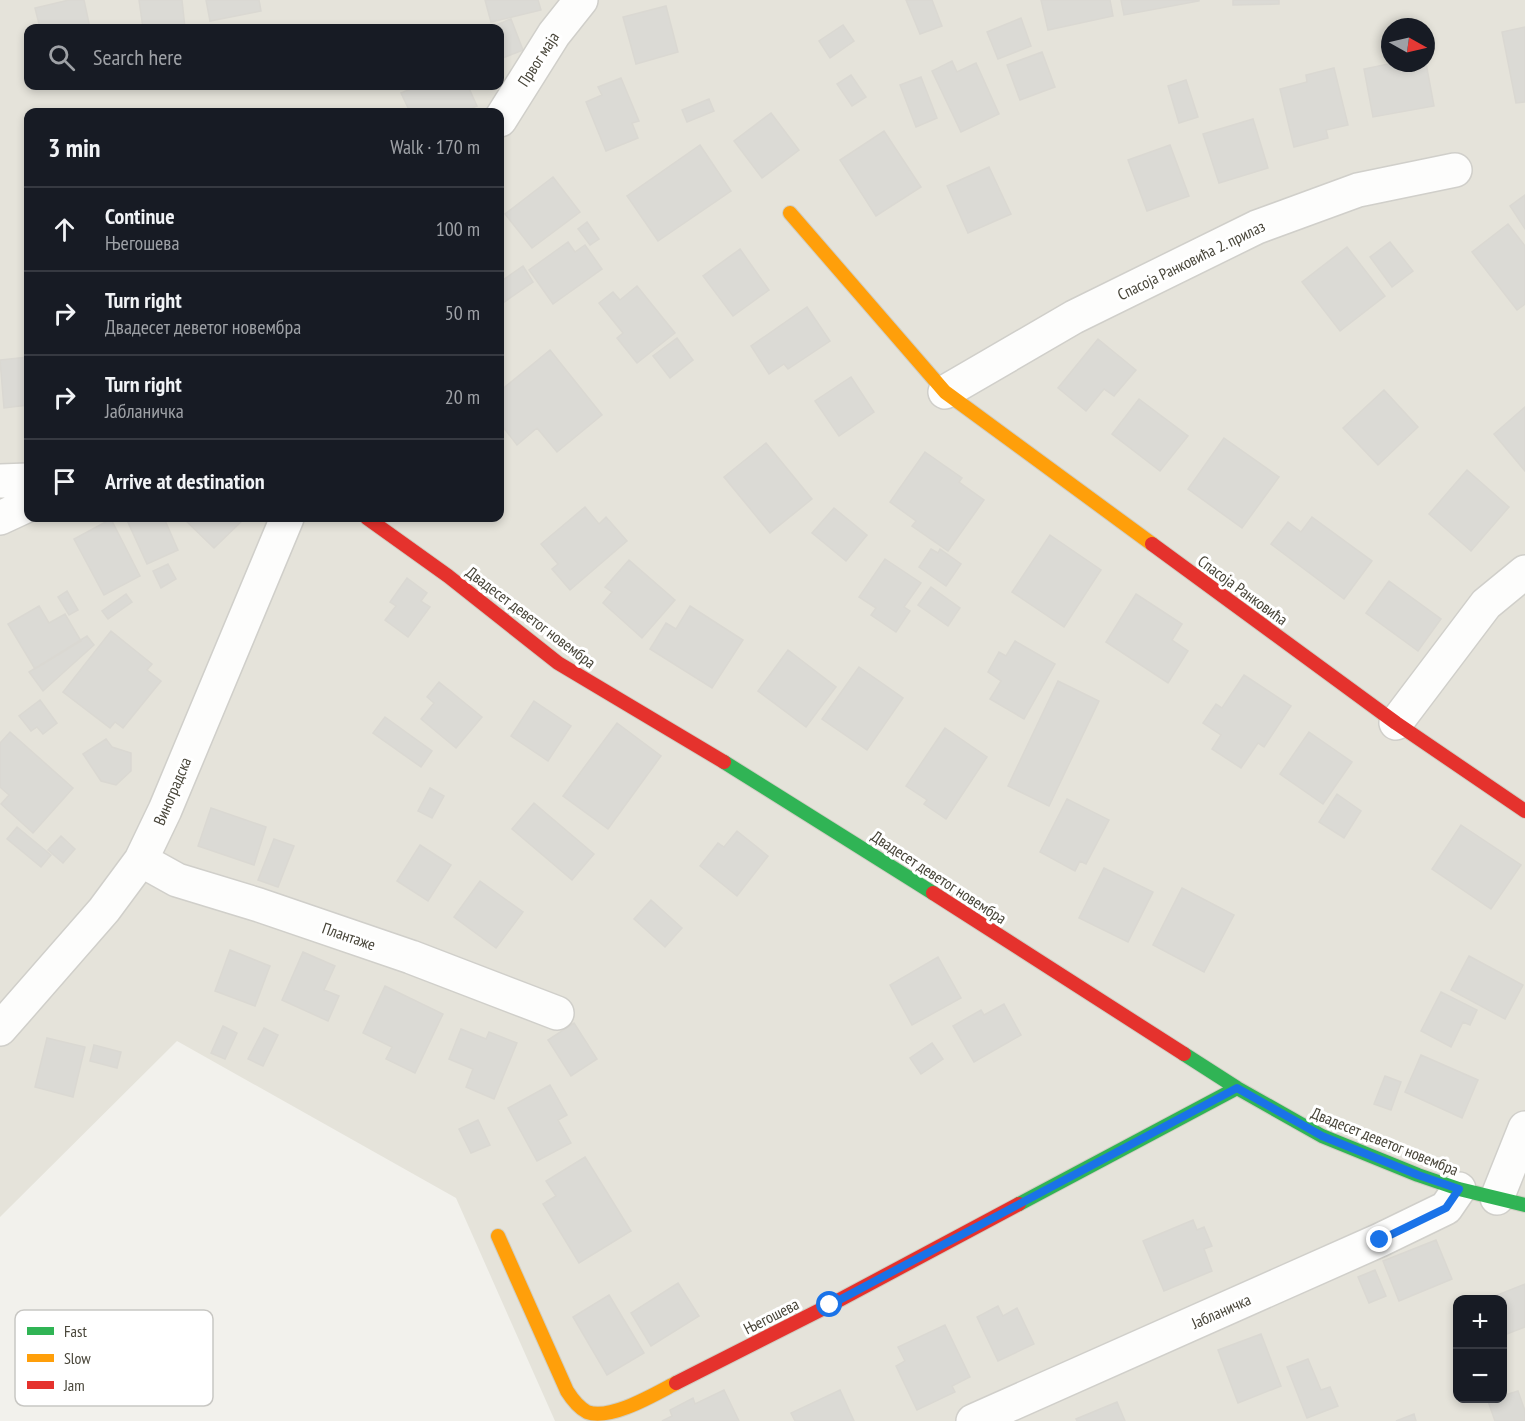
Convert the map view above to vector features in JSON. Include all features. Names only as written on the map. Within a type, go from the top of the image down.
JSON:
[{"type":"street","name":"Првог маја","points":[[504,114],[554,34],[580,0]]},
{"type":"street","name":"Спасоја Ранковића 2. прилаз","points":[[945,392],[1074,317],[1257,227],[1358,190],[1455,170]]},
{"type":"street","name":"Спасоја Ранковића","points":[[790,213],[945,392],[1396,723],[1525,811]]},
{"type":"street","points":[[0,480],[24,480]]},
{"type":"street","points":[[0,518],[24,507]]},
{"type":"street","name":"Виноградска","points":[[0,1029],[104,910],[141,860],[165,810],[284,522]]},
{"type":"street","name":"Двадесет деветог новембра","points":[[372,522],[448,576],[558,663],[631,708],[701,747],[874,855],[1237,1088],[1322,1136],[1418,1175],[1459,1189],[1511,1201]]},
{"type":"street","points":[[1396,723],[1486,604],[1525,572]]},
{"type":"street","name":"Плантаже","points":[[141,860],[177,880],[259,905],[411,957],[557,1013]]},
{"type":"street","name":"Његошева","points":[[498,1236],[567,1391],[576,1405],[588,1413],[606,1415],[627,1408],[830,1305],[1237,1088]]},
{"type":"street","points":[[1511,1201],[1525,1128]]},
{"type":"street","name":"Јабланичка","points":[[973,1421],[1380,1240],[1446,1208],[1459,1189]]},
{"type":"shaded area","points":[[0,0],[1525,0],[1525,1421],[555,1421],[456,1198],[177,1041],[0,1217]]},
{"type":"building","points":[[69,0],[84,0],[89,24],[39,24],[35,8]]},
{"type":"building","points":[[139,0],[182,0],[185,24],[142,24]]},
{"type":"building","points":[[206,0],[259,0],[261,11],[210,21]]},
{"type":"building","points":[[485,0],[538,0],[541,10],[491,22]]},
{"type":"building","points":[[906,0],[932,0],[942,26],[920,34]]},
{"type":"building","points":[[1041,0],[1110,0],[1113,16],[1048,30]]},
{"type":"building","points":[[1121,0],[1199,0],[1199,1],[1124,15]]},
{"type":"building","points":[[1233,0],[1279,0],[1279,4],[1233,5]]},
{"type":"building","points":[[666,6],[678,52],[636,64],[623,17]]},
{"type":"building","points":[[1021,18],[1031,46],[998,59],[987,32]]},
{"type":"building","points":[[511,19],[523,50],[504,57],[504,24],[499,24]]},
{"type":"building","points":[[843,25],[854,41],[830,58],[819,41]]},
{"type":"building","points":[[1525,27],[1525,102],[1516,103],[1502,32]]},
{"type":"building","points":[[1042,52],[1055,87],[1020,100],[1007,65]]},
{"type":"building","points":[[952,61],[957,72],[976,63],[999,114],[961,132],[932,71]]},
{"type":"building","points":[[1381,65],[1381,72],[1428,72],[1434,106],[1373,117],[1364,69]]},
{"type":"building","points":[[1334,68],[1348,125],[1326,130],[1328,138],[1294,147],[1280,89],[1307,82],[1306,75]]},
{"type":"building","points":[[851,75],[866,97],[852,106],[837,84]]},
{"type":"building","points":[[921,77],[937,118],[916,127],[900,85]]},
{"type":"building","points":[[621,78],[639,121],[632,123],[638,138],[606,151],[586,102],[602,95],[598,87]]},
{"type":"building","points":[[1186,80],[1198,117],[1179,123],[1168,86]]},
{"type":"building","points":[[408,90],[470,90],[477,106],[472,108],[408,108],[401,93]]},
{"type":"building","points":[[709,99],[714,111],[687,122],[682,110]]},
{"type":"building","points":[[771,113],[799,150],[762,178],[734,141]]},
{"type":"building","points":[[1253,119],[1268,168],[1219,183],[1203,134]]},
{"type":"building","points":[[884,131],[921,187],[876,216],[840,160]]},
{"type":"building","points":[[700,145],[731,191],[658,241],[627,196]]},
{"type":"building","points":[[1170,145],[1189,196],[1147,211],[1128,160]]},
{"type":"building","points":[[989,167],[1011,214],[968,233],[947,186]]},
{"type":"building","points":[[553,177],[580,212],[532,248],[505,214]]},
{"type":"building","points":[[1525,195],[1525,229],[1510,206]]},
{"type":"building","points":[[587,222],[599,239],[590,245],[578,229]]},
{"type":"building","points":[[1508,224],[1525,246],[1525,304],[1517,310],[1472,252]]},
{"type":"building","points":[[568,242],[575,252],[585,245],[602,269],[553,304],[529,270]]},
{"type":"building","points":[[1390,242],[1413,271],[1392,287],[1370,257]]},
{"type":"building","points":[[1347,247],[1385,296],[1340,331],[1302,282]]},
{"type":"building","points":[[740,249],[769,290],[733,316],[703,276]]},
{"type":"building","points":[[523,266],[533,282],[504,302],[504,279]]},
{"type":"building","points":[[637,286],[675,333],[637,363],[617,338],[623,333],[599,303],[613,292],[620,300]]},
{"type":"building","points":[[807,307],[830,341],[788,369],[784,364],[769,374],[751,346]]},
{"type":"building","points":[[677,338],[693,360],[670,378],[653,356]]},
{"type":"building","points":[[1098,339],[1136,370],[1114,396],[1104,389],[1086,411],[1058,388]]},
{"type":"building","points":[[550,350],[602,415],[557,452],[537,428],[517,445],[504,428],[504,388]]},
{"type":"building","points":[[24,357],[24,406],[4,408],[0,360]]},
{"type":"building","points":[[851,377],[874,412],[839,436],[815,401]]},
{"type":"building","points":[[1384,390],[1418,427],[1378,465],[1343,428]]},
{"type":"building","points":[[1139,399],[1188,436],[1160,471],[1112,434]]},
{"type":"building","points":[[1525,407],[1525,471],[1494,434]]},
{"type":"building","points":[[1224,438],[1279,477],[1242,528],[1188,489]]},
{"type":"building","points":[[766,443],[812,499],[770,533],[724,477]]},
{"type":"building","points":[[925,452],[962,478],[959,482],[984,500],[948,551],[912,526],[916,521],[890,502]]},
{"type":"building","points":[[1467,470],[1509,507],[1471,551],[1429,514]]},
{"type":"building","points":[[585,507],[599,524],[606,517],[627,541],[570,590],[552,569],[558,564],[541,544]]},
{"type":"building","points":[[834,508],[867,535],[846,561],[812,533]]},
{"type":"building","points":[[1312,517],[1372,561],[1344,599],[1271,544],[1288,522],[1301,532]]},
{"type":"building","points":[[105,522],[113,522],[140,576],[104,595],[74,539]]},
{"type":"building","points":[[128,522],[166,522],[178,550],[147,564]]},
{"type":"building","points":[[187,522],[241,522],[214,548]]},
{"type":"building","points":[[1050,535],[1101,570],[1064,627],[1012,592]]},
{"type":"building","points":[[931,549],[938,553],[940,549],[961,564],[946,586],[919,567]]},
{"type":"building","points":[[885,559],[921,583],[904,607],[910,611],[896,632],[871,615],[876,608],[859,597]]},
{"type":"building","points":[[629,560],[675,600],[642,638],[603,603],[612,592],[605,587]]},
{"type":"building","points":[[168,564],[176,579],[161,588],[153,571]]},
{"type":"building","points":[[407,578],[427,593],[421,601],[430,607],[408,637],[385,620],[396,606],[390,602]]},
{"type":"building","points":[[1389,581],[1441,619],[1418,651],[1366,613]]},
{"type":"building","points":[[931,587],[960,608],[948,626],[918,605]]},
{"type":"building","points":[[67,591],[78,610],[69,615],[58,597]]},
{"type":"building","points":[[126,594],[132,602],[108,619],[102,611]]},
{"type":"building","points":[[1136,594],[1182,624],[1172,640],[1188,651],[1168,683],[1106,642]]},
{"type":"building","points":[[39,606],[49,623],[65,614],[81,641],[35,669],[8,624]]},
{"type":"building","points":[[690,606],[743,640],[712,688],[650,649],[666,623],[676,629]]},
{"type":"building","points":[[111,631],[152,664],[147,670],[161,681],[123,728],[115,722],[110,728],[63,692]]},
{"type":"building","points":[[87,636],[94,645],[43,691],[29,672]]},
{"type":"building","points":[[1015,641],[1055,664],[1024,719],[990,699],[1001,681],[988,672],[999,652],[1006,656]]},
{"type":"building","points":[[788,650],[836,687],[806,727],[758,691]]},
{"type":"building","points":[[859,667],[903,698],[867,750],[822,719]]},
{"type":"building","points":[[1244,675],[1291,706],[1264,747],[1258,743],[1241,768],[1212,749],[1221,735],[1203,723],[1216,704],[1222,708]]},
{"type":"building","points":[[1058,681],[1099,701],[1049,806],[1008,786]]},
{"type":"building","points":[[439,682],[482,717],[456,748],[421,719],[434,703],[427,697]]},
{"type":"building","points":[[40,700],[57,723],[43,734],[37,727],[31,731],[19,716]]},
{"type":"building","points":[[534,701],[571,726],[548,761],[511,736]]},
{"type":"building","points":[[385,717],[432,751],[421,767],[373,733]]},
{"type":"building","points":[[617,723],[661,756],[608,829],[563,796]]},
{"type":"building","points":[[945,728],[987,757],[946,819],[924,804],[927,800],[906,786]]},
{"type":"building","points":[[10,732],[73,788],[33,833],[1,804],[9,795],[0,787],[0,743]]},
{"type":"building","points":[[1309,732],[1352,762],[1323,804],[1280,774]]},
{"type":"building","points":[[106,739],[112,747],[131,753],[131,771],[116,785],[101,781],[83,754]]},
{"type":"building","points":[[430,788],[444,796],[432,818],[418,811]]},
{"type":"building","points":[[1337,794],[1361,811],[1344,838],[1319,822]]},
{"type":"building","points":[[1067,799],[1109,820],[1086,864],[1080,861],[1075,871],[1040,852]]},
{"type":"building","points":[[534,803],[594,854],[572,880],[512,829]]},
{"type":"building","points":[[211,808],[266,827],[254,865],[198,846]]},
{"type":"building","points":[[1461,825],[1521,865],[1491,909],[1432,869]]},
{"type":"building","points":[[17,827],[51,855],[41,867],[7,839]]},
{"type":"building","points":[[737,831],[768,856],[737,896],[700,866],[718,843],[724,847]]},
{"type":"building","points":[[61,836],[75,849],[63,863],[48,850]]},
{"type":"building","points":[[274,839],[294,846],[278,887],[258,880]]},
{"type":"building","points":[[420,845],[451,865],[428,901],[397,881]]},
{"type":"building","points":[[1104,868],[1153,892],[1128,942],[1079,918]]},
{"type":"building","points":[[480,881],[523,912],[496,948],[454,917]]},
{"type":"building","points":[[1182,888],[1234,915],[1204,972],[1153,945]]},
{"type":"building","points":[[651,900],[682,928],[665,947],[634,919]]},
{"type":"building","points":[[230,950],[270,966],[255,1006],[215,991]]},
{"type":"building","points":[[303,952],[335,966],[324,990],[339,996],[328,1021],[282,1000]]},
{"type":"building","points":[[1469,956],[1523,985],[1505,1019],[1451,990]]},
{"type":"building","points":[[938,957],[961,998],[912,1025],[890,985]]},
{"type":"building","points":[[385,986],[443,1014],[415,1073],[386,1059],[392,1047],[363,1033]]},
{"type":"building","points":[[1441,992],[1477,1010],[1470,1025],[1463,1022],[1451,1047],[1421,1031]]},
{"type":"building","points":[[1004,1004],[1021,1035],[974,1062],[953,1026],[981,1010],[984,1015]]},
{"type":"building","points":[[574,1023],[597,1059],[571,1076],[548,1040]]},
{"type":"building","points":[[223,1026],[237,1033],[225,1059],[211,1053]]},
{"type":"building","points":[[264,1028],[278,1035],[263,1066],[248,1059]]},
{"type":"building","points":[[461,1029],[486,1039],[489,1032],[517,1043],[494,1099],[466,1087],[473,1069],[449,1059]]},
{"type":"building","points":[[47,1038],[85,1047],[73,1097],[35,1087]]},
{"type":"building","points":[[932,1043],[943,1059],[921,1074],[910,1058]]},
{"type":"building","points":[[94,1045],[121,1052],[117,1068],[90,1061]]},
{"type":"building","points":[[1421,1055],[1478,1080],[1462,1118],[1405,1092]]},
{"type":"building","points":[[1385,1076],[1401,1082],[1391,1110],[1374,1104]]},
{"type":"building","points":[[550,1085],[567,1115],[558,1120],[571,1143],[537,1161],[508,1108]]},
{"type":"building","points":[[478,1120],[490,1145],[471,1153],[459,1129]]},
{"type":"building","points":[[585,1157],[631,1231],[579,1263],[543,1204],[556,1196],[546,1181]]},
{"type":"building","points":[[1193,1220],[1197,1230],[1204,1227],[1212,1246],[1204,1249],[1212,1271],[1164,1291],[1143,1241]]},
{"type":"building","points":[[1436,1240],[1452,1279],[1399,1301],[1383,1261]]},
{"type":"building","points":[[1375,1270],[1386,1296],[1369,1303],[1358,1277]]},
{"type":"building","points":[[678,1283],[699,1316],[651,1346],[631,1313]]},
{"type":"building","points":[[1525,1284],[1525,1327],[1507,1334],[1507,1295],[1498,1295]]},
{"type":"building","points":[[609,1295],[644,1353],[607,1375],[573,1317]]},
{"type":"building","points":[[998,1306],[1003,1316],[1017,1308],[1034,1344],[998,1361],[977,1317]]},
{"type":"building","points":[[945,1325],[970,1377],[952,1386],[955,1392],[917,1410],[896,1366],[905,1361],[898,1347]]},
{"type":"building","points":[[1261,1334],[1281,1386],[1238,1403],[1218,1350]]},
{"type":"building","points":[[1308,1359],[1321,1390],[1330,1387],[1338,1406],[1307,1418],[1287,1367]]},
{"type":"building","points":[[724,1390],[739,1421],[662,1421],[672,1416],[670,1410],[693,1398],[695,1404]]},
{"type":"building","points":[[840,1390],[854,1421],[795,1421],[791,1413]]},
{"type":"building","points":[[1518,1391],[1525,1411],[1525,1421],[1495,1421],[1489,1403],[1507,1403],[1507,1394]]},
{"type":"building","points":[[1117,1402],[1125,1421],[1077,1421],[1076,1419]]},
{"type":"building","points":[[1414,1414],[1416,1421],[1396,1421]]},
{"type":"traffic: fast","points":[[724,762],[933,893]]},
{"type":"traffic: fast","points":[[1184,1054],[1237,1088],[1322,1136],[1459,1189],[1525,1205]]},
{"type":"traffic: fast","points":[[1019,1204],[1237,1088]]},
{"type":"traffic: slow","points":[[790,213],[945,392],[1152,544]]},
{"type":"traffic: slow","points":[[498,1236],[567,1391],[581,1408],[597,1414],[620,1410],[676,1383]]},
{"type":"traffic: jam","points":[[373,522],[448,576],[558,663],[724,762]]},
{"type":"traffic: jam","points":[[1152,544],[1396,723],[1525,811]]},
{"type":"traffic: jam","points":[[933,893],[1184,1054]]},
{"type":"traffic: jam","points":[[676,1383],[830,1305],[1019,1204]]},
{"type":"route","points":[[830,1305],[1237,1088],[1322,1136],[1459,1189],[1446,1208],[1380,1240]]}]
